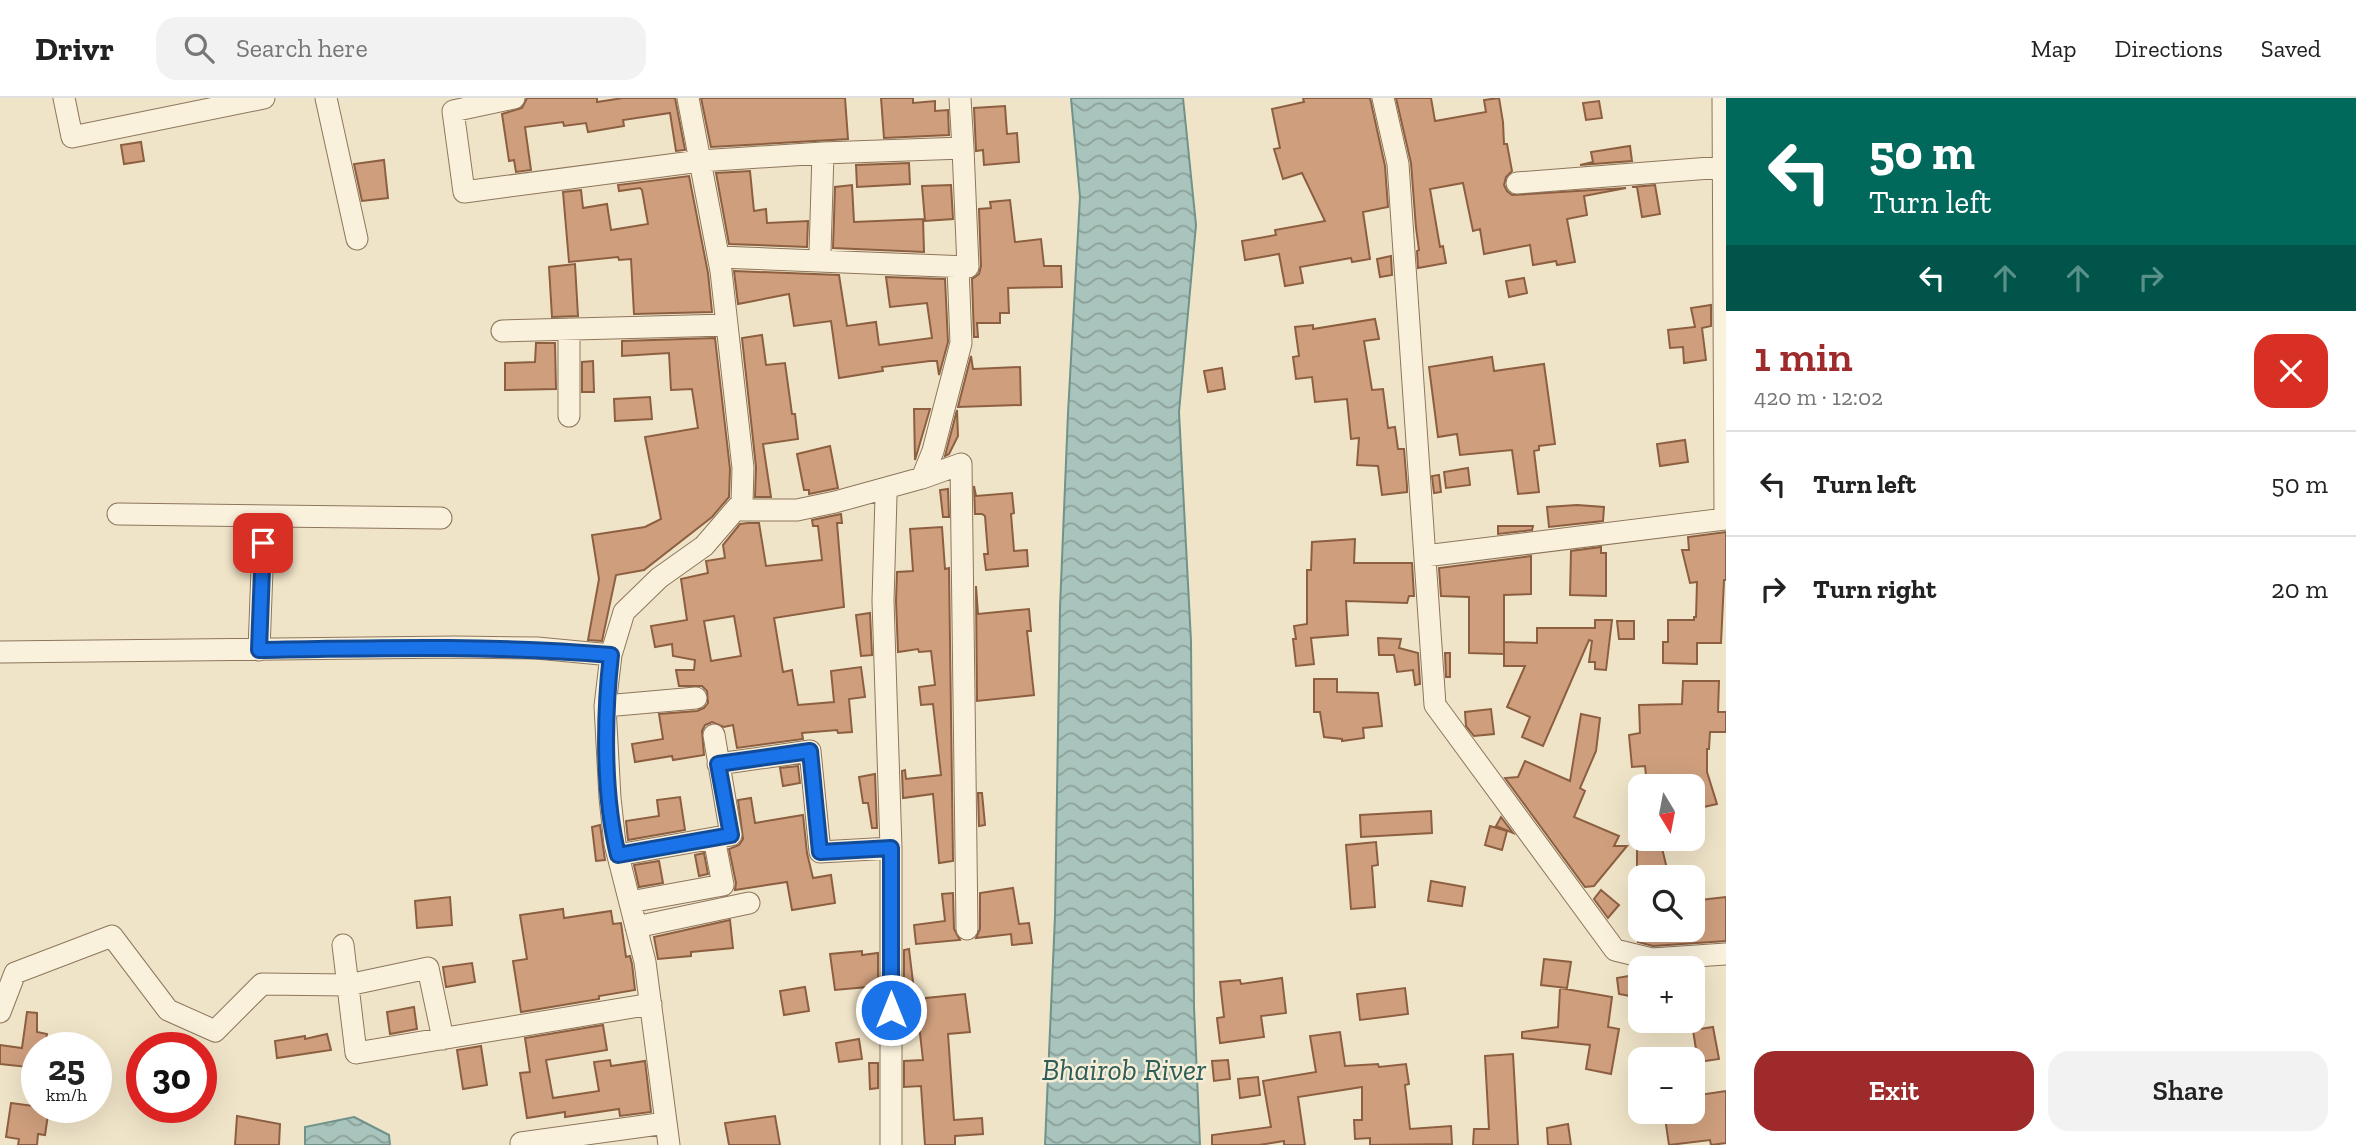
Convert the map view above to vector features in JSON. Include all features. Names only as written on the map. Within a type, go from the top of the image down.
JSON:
[{"type":"street","points":[[64,98],[72,137],[264,98]]},
{"type":"street","points":[[326,98],[357,239]]},
{"type":"street","points":[[514,98],[453,111],[464,192],[700,161],[963,148]]},
{"type":"street","points":[[669,1145],[645,962],[618,855],[610,798],[606,706],[611,655],[624,612],[659,578],[704,547],[742,502],[743,468],[719,257],[688,98]]},
{"type":"street","points":[[719,257],[968,267],[960,98]]},
{"type":"street","points":[[1382,98],[1398,164],[1435,705],[1615,950],[1652,959],[1726,954]]},
{"type":"street","points":[[1425,556],[1725,519],[1723,98]]},
{"type":"street","points":[[820,252],[822,153]]},
{"type":"street","points":[[1517,183],[1723,167]]},
{"type":"street","points":[[922,478],[933,451],[961,343],[958,267]]},
{"type":"street","points":[[502,331],[727,325]]},
{"type":"street","points":[[569,329],[569,416]]},
{"type":"street","points":[[735,510],[797,510],[922,478],[961,464],[967,929]]},
{"type":"street","points":[[887,496],[883,601],[891,848],[891,1145]]},
{"type":"street","points":[[118,514],[441,518]]},
{"type":"street","points":[[259,650],[264,516]]},
{"type":"street","points":[[0,652],[455,647],[537,648],[611,655]]},
{"type":"street","points":[[606,706],[696,698]]},
{"type":"street","points":[[618,855],[731,835],[715,735]]},
{"type":"street","points":[[718,764],[810,751],[820,852],[891,848]]},
{"type":"street","points":[[630,902],[723,885],[714,838]]},
{"type":"street","points":[[636,927],[749,903]]},
{"type":"street","points":[[0,1012],[15,973],[113,936],[168,1010],[215,1031],[261,984],[348,985],[428,968],[443,1039]]},
{"type":"street","points":[[344,945],[356,1054],[651,1004]]},
{"type":"street","points":[[521,1143],[666,1123]]},
{"type":"water","name":"Bhairob River","points":[[1071,98],[1183,98],[1196,225],[1179,412],[1191,641],[1194,1007],[1200,1145],[1045,1145],[1055,916],[1060,608],[1080,197]]},
{"type":"water","points":[[354,1117],[389,1135],[390,1145],[305,1145],[305,1127]]},
{"type":"building","points":[[527,98],[597,98],[597,102],[623,98],[675,98],[685,150],[676,151],[670,113],[623,120],[624,126],[588,132],[586,123],[564,126],[563,122],[525,127],[531,170],[516,172],[514,160],[509,161],[502,114],[522,108]]},
{"type":"building","points":[[701,98],[845,98],[848,139],[711,147]]},
{"type":"building","points":[[881,98],[913,98],[913,103],[935,101],[935,111],[948,110],[949,135],[884,138]]},
{"type":"building","points":[[1303,98],[1370,98],[1385,166],[1388,207],[1363,212],[1370,259],[1352,262],[1351,258],[1300,267],[1303,283],[1285,286],[1279,254],[1245,260],[1242,241],[1276,235],[1275,230],[1325,221],[1302,173],[1283,179],[1274,149],[1280,148],[1272,109],[1304,102]]},
{"type":"building","points":[[1396,98],[1431,98],[1435,121],[1486,112],[1484,100],[1499,98],[1504,144],[1507,144],[1512,171],[1506,177],[1504,185],[1512,195],[1626,188],[1584,196],[1587,215],[1567,219],[1575,262],[1557,265],[1556,261],[1533,265],[1530,245],[1484,254],[1480,229],[1473,231],[1463,183],[1430,189],[1440,247],[1443,246],[1446,263],[1418,268],[1419,250],[1411,163]]},
{"type":"building","points":[[1599,101],[1602,118],[1586,120],[1583,103]]},
{"type":"building","points":[[1005,106],[1007,134],[1017,133],[1019,162],[984,165],[983,150],[976,151],[974,108]]},
{"type":"building","points":[[141,142],[144,161],[124,164],[121,145]]},
{"type":"building","points":[[1630,146],[1632,161],[1580,165],[1593,162],[1591,152]]},
{"type":"building","points":[[384,160],[388,198],[362,201],[354,164]]},
{"type":"building","points":[[909,163],[910,184],[857,187],[856,165]]},
{"type":"building","points":[[750,171],[754,211],[766,209],[767,223],[808,221],[807,247],[729,244],[716,173]]},
{"type":"building","points":[[689,176],[708,273],[712,312],[634,314],[631,259],[619,260],[618,257],[569,262],[563,192],[581,190],[583,208],[607,204],[611,230],[648,224],[642,190],[619,191],[618,185]]},
{"type":"building","points":[[852,185],[854,222],[923,219],[924,252],[833,248],[835,187]]},
{"type":"building","points":[[951,185],[953,219],[925,221],[922,186]]},
{"type":"building","points":[[1655,185],[1660,214],[1642,217],[1637,187],[1632,187]]},
{"type":"building","points":[[1010,200],[1015,242],[1041,239],[1044,266],[1061,266],[1062,287],[1008,288],[1009,313],[1000,313],[1000,323],[977,323],[978,337],[974,337],[972,279],[979,274],[981,266],[979,209],[991,208],[990,202]]},
{"type":"building","points":[[1391,256],[1392,275],[1380,277],[1377,259]]},
{"type":"building","points":[[575,264],[578,316],[552,317],[549,267]]},
{"type":"building","points":[[734,271],[839,275],[847,326],[876,322],[879,345],[932,338],[927,303],[890,307],[886,277],[945,279],[948,342],[939,375],[937,361],[930,361],[882,367],[883,371],[839,378],[831,321],[794,326],[789,294],[738,304]]},
{"type":"building","points":[[1524,278],[1527,293],[1509,297],[1506,281]]},
{"type":"building","points":[[1711,305],[1711,326],[1702,328],[1706,360],[1684,363],[1683,347],[1670,348],[1668,330],[1695,327],[1691,308]]},
{"type":"building","points":[[1375,319],[1379,339],[1364,341],[1372,390],[1383,389],[1388,428],[1395,427],[1398,449],[1404,449],[1407,486],[1407,492],[1382,495],[1378,466],[1357,465],[1359,438],[1351,439],[1347,399],[1315,402],[1312,377],[1296,379],[1293,357],[1299,356],[1295,327],[1313,325],[1313,329]]},
{"type":"building","points":[[762,335],[766,365],[785,363],[798,439],[763,444],[771,497],[755,497],[756,467],[742,338]]},
{"type":"building","points":[[715,338],[730,469],[729,497],[712,517],[644,570],[616,575],[602,641],[588,640],[599,579],[592,535],[645,527],[661,519],[645,437],[698,428],[692,389],[671,390],[669,353],[622,356],[622,341]]},
{"type":"building","points":[[536,343],[555,343],[556,389],[505,390],[505,363],[535,362]]},
{"type":"building","points":[[971,356],[973,369],[1020,367],[1021,405],[958,407]]},
{"type":"building","points":[[1492,357],[1494,371],[1544,364],[1555,444],[1539,446],[1539,450],[1534,451],[1539,492],[1518,494],[1512,450],[1460,455],[1457,434],[1438,437],[1429,367]]},
{"type":"building","points":[[593,361],[594,392],[582,392],[582,362]]},
{"type":"building","points":[[1222,368],[1225,389],[1208,392],[1204,371]]},
{"type":"building","points":[[650,397],[652,419],[615,421],[614,399]]},
{"type":"building","points":[[914,409],[930,409],[915,460]]},
{"type":"building","points":[[957,410],[958,436],[949,454],[945,456]]},
{"type":"building","points":[[1685,440],[1688,462],[1660,466],[1657,444]]},
{"type":"building","points":[[830,446],[838,488],[809,494],[809,490],[804,490],[797,454]]},
{"type":"building","points":[[1468,468],[1470,485],[1446,488],[1444,472]]},
{"type":"building","points":[[1439,475],[1441,492],[1434,493],[1432,476]]},
{"type":"building","points":[[974,486],[976,496],[1012,493],[1014,551],[1027,550],[1028,566],[986,570],[984,554],[988,554],[985,516],[975,514]]},
{"type":"building","points":[[948,489],[949,517],[943,517],[940,490]]},
{"type":"building","points":[[1547,507],[1604,507],[1603,521],[1549,527]]},
{"type":"building","points":[[841,514],[842,523],[837,523],[844,607],[774,618],[783,672],[792,670],[798,705],[834,702],[831,671],[861,667],[865,697],[849,699],[852,732],[838,733],[837,730],[802,733],[803,739],[737,748],[733,725],[724,727],[712,722],[705,725],[702,731],[704,755],[673,760],[672,756],[635,762],[632,744],[663,739],[659,714],[697,711],[708,703],[707,691],[702,686],[679,686],[676,670],[694,670],[695,660],[673,656],[672,644],[655,647],[651,626],[687,620],[681,579],[708,573],[706,561],[725,558],[723,545],[740,524],[759,523],[766,566],[822,560],[818,526],[813,526],[812,520]],"holes":[[[734,616],[741,656],[711,661],[704,621]]]},
{"type":"building","points":[[1498,526],[1533,526],[1532,530],[1498,534]]},
{"type":"building","points":[[942,527],[945,569],[949,568],[953,861],[939,863],[933,794],[903,798],[902,771],[905,770],[906,779],[941,775],[933,704],[921,705],[919,687],[935,685],[931,651],[919,652],[918,649],[898,652],[896,601],[897,572],[913,571],[910,529]]},
{"type":"building","points":[[1726,532],[1726,580],[1721,643],[1697,643],[1697,664],[1663,663],[1663,642],[1668,642],[1668,620],[1694,620],[1696,617],[1697,582],[1690,583],[1682,550],[1689,550],[1688,537]]},
{"type":"building","points":[[1355,539],[1354,563],[1412,563],[1414,596],[1409,596],[1407,603],[1346,601],[1348,635],[1311,638],[1314,664],[1296,666],[1294,626],[1307,624],[1307,570],[1311,570],[1312,542]]},
{"type":"building","points":[[1601,547],[1601,553],[1606,553],[1606,596],[1570,595],[1571,551]]},
{"type":"building","points":[[1531,556],[1531,594],[1504,595],[1504,654],[1469,653],[1469,597],[1441,596],[1439,568]]},
{"type":"building","points":[[976,586],[978,614],[1029,609],[1031,631],[1027,631],[1034,695],[977,701]]},
{"type":"building","points":[[870,613],[872,655],[861,656],[856,615]]},
{"type":"building","points":[[1595,620],[1612,620],[1606,670],[1595,669],[1595,662],[1589,662],[1592,641],[1589,640],[1543,746],[1522,737],[1530,717],[1507,707],[1525,666],[1504,666],[1504,642],[1537,643],[1537,628],[1595,628]]},
{"type":"building","points":[[1617,621],[1634,621],[1634,639],[1619,639]]},
{"type":"building","points":[[1378,638],[1401,639],[1399,648],[1418,653],[1420,684],[1415,685],[1413,670],[1397,672],[1394,655],[1379,655]]},
{"type":"building","points":[[1445,653],[1450,653],[1450,677],[1446,677]]},
{"type":"building","points":[[1314,679],[1337,679],[1337,692],[1378,693],[1382,726],[1363,728],[1364,738],[1342,741],[1324,737],[1320,712],[1314,712]]},
{"type":"building","points":[[1683,681],[1719,681],[1718,712],[1726,712],[1726,732],[1710,732],[1707,749],[1707,772],[1717,804],[1705,807],[1705,774],[1646,774],[1645,766],[1632,767],[1629,735],[1640,733],[1639,705],[1682,704]]},
{"type":"building","points":[[1491,709],[1494,734],[1474,736],[1466,726],[1465,712]]},
{"type":"building","points":[[1581,714],[1600,718],[1596,751],[1580,788],[1585,791],[1574,817],[1619,836],[1614,846],[1627,846],[1594,886],[1585,887],[1505,778],[1518,777],[1525,761],[1570,781]]},
{"type":"building","points":[[798,766],[800,783],[783,786],[780,768]]},
{"type":"building","points":[[875,774],[877,828],[872,828],[868,803],[863,803],[859,777]]},
{"type":"building","points":[[978,793],[982,793],[985,825],[979,826]]},
{"type":"building","points":[[680,797],[685,830],[628,840],[626,821],[659,816],[657,800]]},
{"type":"building","points":[[751,798],[755,823],[803,815],[813,878],[831,875],[835,903],[792,910],[787,882],[735,890],[729,849],[739,845],[743,839],[738,800]]},
{"type":"building","points":[[1431,811],[1432,833],[1361,837],[1360,815]]},
{"type":"building","points":[[1501,817],[1513,833],[1496,826]]},
{"type":"building","points":[[600,825],[605,860],[596,861],[592,827]]},
{"type":"building","points":[[1490,826],[1507,831],[1502,850],[1485,845]]},
{"type":"building","points":[[1376,842],[1378,865],[1372,866],[1375,907],[1351,909],[1346,845]]},
{"type":"building","points":[[1637,851],[1663,851],[1666,865],[1637,865]]},
{"type":"building","points":[[704,853],[708,874],[699,876],[695,855]]},
{"type":"building","points":[[659,861],[663,883],[639,887],[634,865]]},
{"type":"building","points":[[1431,881],[1465,887],[1462,906],[1428,901]]},
{"type":"building","points":[[1013,888],[1019,924],[1029,923],[1032,943],[1012,945],[1011,934],[976,938],[980,929],[980,893]]},
{"type":"building","points":[[1601,890],[1619,905],[1608,918],[1594,899]]},
{"type":"building","points":[[953,893],[954,929],[960,940],[916,944],[914,925],[945,921],[942,894]]},
{"type":"building","points":[[450,897],[452,925],[417,928],[415,901]]},
{"type":"building","points":[[1726,897],[1726,941],[1653,946],[1638,942],[1705,942],[1705,899]]},
{"type":"building","points":[[563,909],[564,918],[611,911],[613,924],[621,923],[626,957],[630,956],[632,964],[635,990],[521,1012],[513,961],[527,959],[520,915]]},
{"type":"building","points":[[730,920],[733,948],[691,952],[691,956],[658,959],[654,937]]},
{"type":"building","points":[[909,949],[913,982],[904,983],[904,950]]},
{"type":"building","points":[[862,951],[862,955],[878,953],[878,986],[835,990],[830,954]]},
{"type":"building","points":[[1544,959],[1571,962],[1567,988],[1541,985]]},
{"type":"building","points":[[472,963],[475,982],[446,987],[443,967]]},
{"type":"building","points":[[1628,976],[1628,996],[1619,994],[1617,978]]},
{"type":"building","points":[[1282,978],[1286,1013],[1261,1016],[1264,1037],[1220,1043],[1217,1018],[1224,1017],[1220,982],[1240,980],[1241,984]]},
{"type":"building","points":[[805,987],[809,1011],[784,1015],[780,991]]},
{"type":"building","points":[[1405,988],[1408,1014],[1360,1020],[1357,994]]},
{"type":"building","points":[[1560,988],[1612,997],[1608,1027],[1619,1029],[1611,1074],[1586,1069],[1590,1045],[1522,1038],[1522,1032],[1558,1027]]},
{"type":"building","points":[[965,994],[970,1032],[948,1034],[954,1120],[982,1118],[983,1134],[955,1136],[955,1145],[925,1145],[921,1086],[904,1087],[904,1061],[923,1060],[916,999]]},
{"type":"building","points":[[414,1007],[417,1029],[390,1034],[387,1012]]},
{"type":"building","points":[[27,1012],[37,1013],[37,1032],[24,1032]]},
{"type":"building","points":[[603,1025],[607,1050],[546,1060],[553,1098],[599,1091],[594,1062],[610,1060],[611,1066],[645,1061],[651,1112],[620,1116],[619,1109],[565,1117],[565,1112],[527,1118],[520,1073],[530,1072],[525,1038]]},
{"type":"building","points":[[1713,1027],[1719,1059],[1705,1061],[1705,1047],[1696,1047],[1693,1033],[1705,1033],[1705,1028]]},
{"type":"building","points":[[1340,1032],[1345,1066],[1378,1064],[1379,1067],[1406,1064],[1409,1084],[1405,1085],[1410,1129],[1451,1126],[1452,1144],[1370,1145],[1370,1138],[1355,1139],[1354,1120],[1362,1120],[1362,1087],[1298,1097],[1305,1145],[1284,1145],[1284,1141],[1259,1145],[1212,1145],[1212,1135],[1271,1127],[1263,1081],[1316,1072],[1310,1036]]},
{"type":"building","points":[[327,1034],[331,1050],[277,1058],[275,1041]]},
{"type":"building","points":[[859,1039],[862,1059],[839,1062],[836,1043]]},
{"type":"building","points":[[0,1045],[21,1048],[21,1066],[0,1064]]},
{"type":"building","points":[[481,1046],[487,1085],[463,1089],[457,1050]]},
{"type":"building","points":[[1513,1054],[1518,1145],[1473,1145],[1474,1129],[1489,1129],[1485,1056]]},
{"type":"building","points":[[1228,1060],[1230,1079],[1214,1081],[1212,1061]]},
{"type":"building","points":[[869,1063],[878,1063],[878,1088],[870,1089]]},
{"type":"building","points":[[1258,1077],[1260,1095],[1240,1098],[1238,1079]]},
{"type":"building","points":[[1726,1091],[1726,1143],[1711,1145],[1710,1140],[1669,1145],[1666,1124],[1705,1124],[1705,1094]]},
{"type":"building","points":[[11,1103],[21,1104],[21,1123],[47,1123],[45,1135],[38,1134],[37,1145],[18,1145],[19,1139],[6,1137]]},
{"type":"building","points":[[237,1116],[280,1124],[279,1145],[235,1145]]},
{"type":"building","points":[[775,1116],[780,1145],[729,1145],[725,1123]]},
{"type":"building","points":[[1568,1124],[1571,1145],[1548,1145],[1547,1128]]},
{"type":"route","points":[[263,543],[259,650],[537,648],[611,655],[606,706],[610,798],[618,855],[731,835],[718,764],[810,751],[820,852],[891,848],[891,1010]]}]
